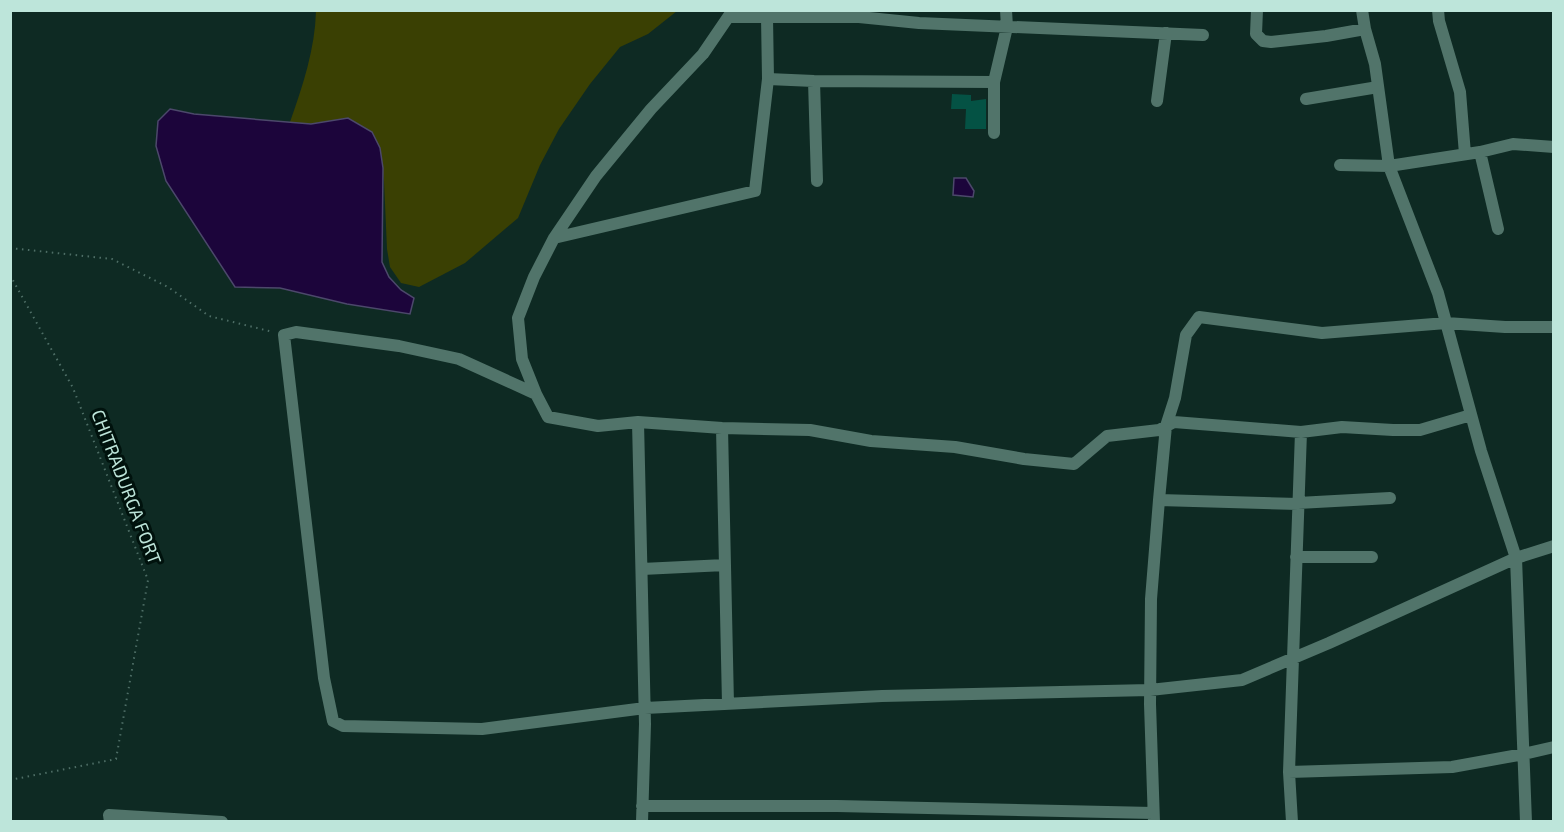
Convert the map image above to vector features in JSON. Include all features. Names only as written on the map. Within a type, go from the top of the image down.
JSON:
[{"type":"street","points":[[994,133],[994,82],[1007,27],[1006,10]]},
{"type":"street","points":[[1257,10],[1256,34],[1263,41],[1326,36],[1365,29]]},
{"type":"street","points":[[1362,10],[1375,64],[1389,166],[1438,293],[1481,450],[1516,558],[1526,822]]},
{"type":"street","points":[[1438,10],[1438,21],[1460,92],[1465,154]]},
{"type":"street","points":[[1203,35],[919,23],[859,17],[767,17],[731,14],[703,54],[651,110],[596,176],[554,238],[534,277],[518,318],[522,359],[548,417],[598,426],[638,422],[722,428],[810,430],[871,441],[955,447],[1074,465],[1107,436],[1159,430],[1174,423],[1301,432],[1342,427],[1420,430],[1471,415]]},
{"type":"street","points":[[554,238],[755,191],[768,78],[767,17]]},
{"type":"street","points":[[1157,101],[1166,33]]},
{"type":"street","points":[[768,78],[814,81],[994,82]]},
{"type":"street","points":[[814,81],[817,181]]},
{"type":"street","points":[[1306,99],[1378,87]]},
{"type":"street","points":[[1340,165],[1389,166],[1480,152],[1513,144],[1554,147]]},
{"type":"street","points":[[1480,152],[1498,229]]},
{"type":"street","points":[[642,806],[837,806],[1154,817],[1150,690],[1151,599],[1159,500],[1166,426],[1175,398],[1186,335],[1199,317],[1322,333],[1446,324],[1554,327]]},
{"type":"street","points":[[536,394],[459,359],[399,346],[296,332],[284,335],[324,678],[333,721],[343,726],[482,729],[645,708],[882,696],[1150,690],[1242,680],[1516,558],[1554,546]]},
{"type":"street","points":[[638,422],[645,708],[642,822]]},
{"type":"street","points":[[722,428],[728,704]]},
{"type":"street","points":[[1292,822],[1289,772],[1301,432]]},
{"type":"street","points":[[1159,500],[1298,504],[1390,498]]},
{"type":"street","points":[[1296,557],[1372,557]]},
{"type":"street","points":[[642,569],[725,565]]},
{"type":"street","points":[[1289,772],[1452,767],[1554,747]]},
{"type":"street","points":[[110,822],[110,815],[222,822]]},
{"type":"path","points":[[10,248],[112,258],[168,286],[209,316],[284,335]]},
{"type":"path","name":"CHITRADURGA FORT","points":[[10,275],[73,388],[148,580],[116,759],[10,780]]},
{"type":"green space","points":[[316,11],[677,11],[648,34],[620,47],[590,84],[559,129],[540,165],[518,218],[465,263],[419,287],[401,283],[390,267],[380,148],[348,118],[311,124],[290,122],[311,53]]},
{"type":"shaded area","points":[[170,109],[194,114],[311,124],[348,118],[372,132],[380,148],[383,168],[382,262],[389,277],[401,290],[414,298],[410,314],[347,304],[280,288],[235,287],[166,181],[156,146],[158,121]]},
{"type":"shaded area","points":[[954,178],[966,178],[974,191],[973,197],[953,195]]},
{"type":"building","points":[[952,94],[971,95],[971,101],[986,99],[986,129],[965,129],[966,109],[951,109]]}]
